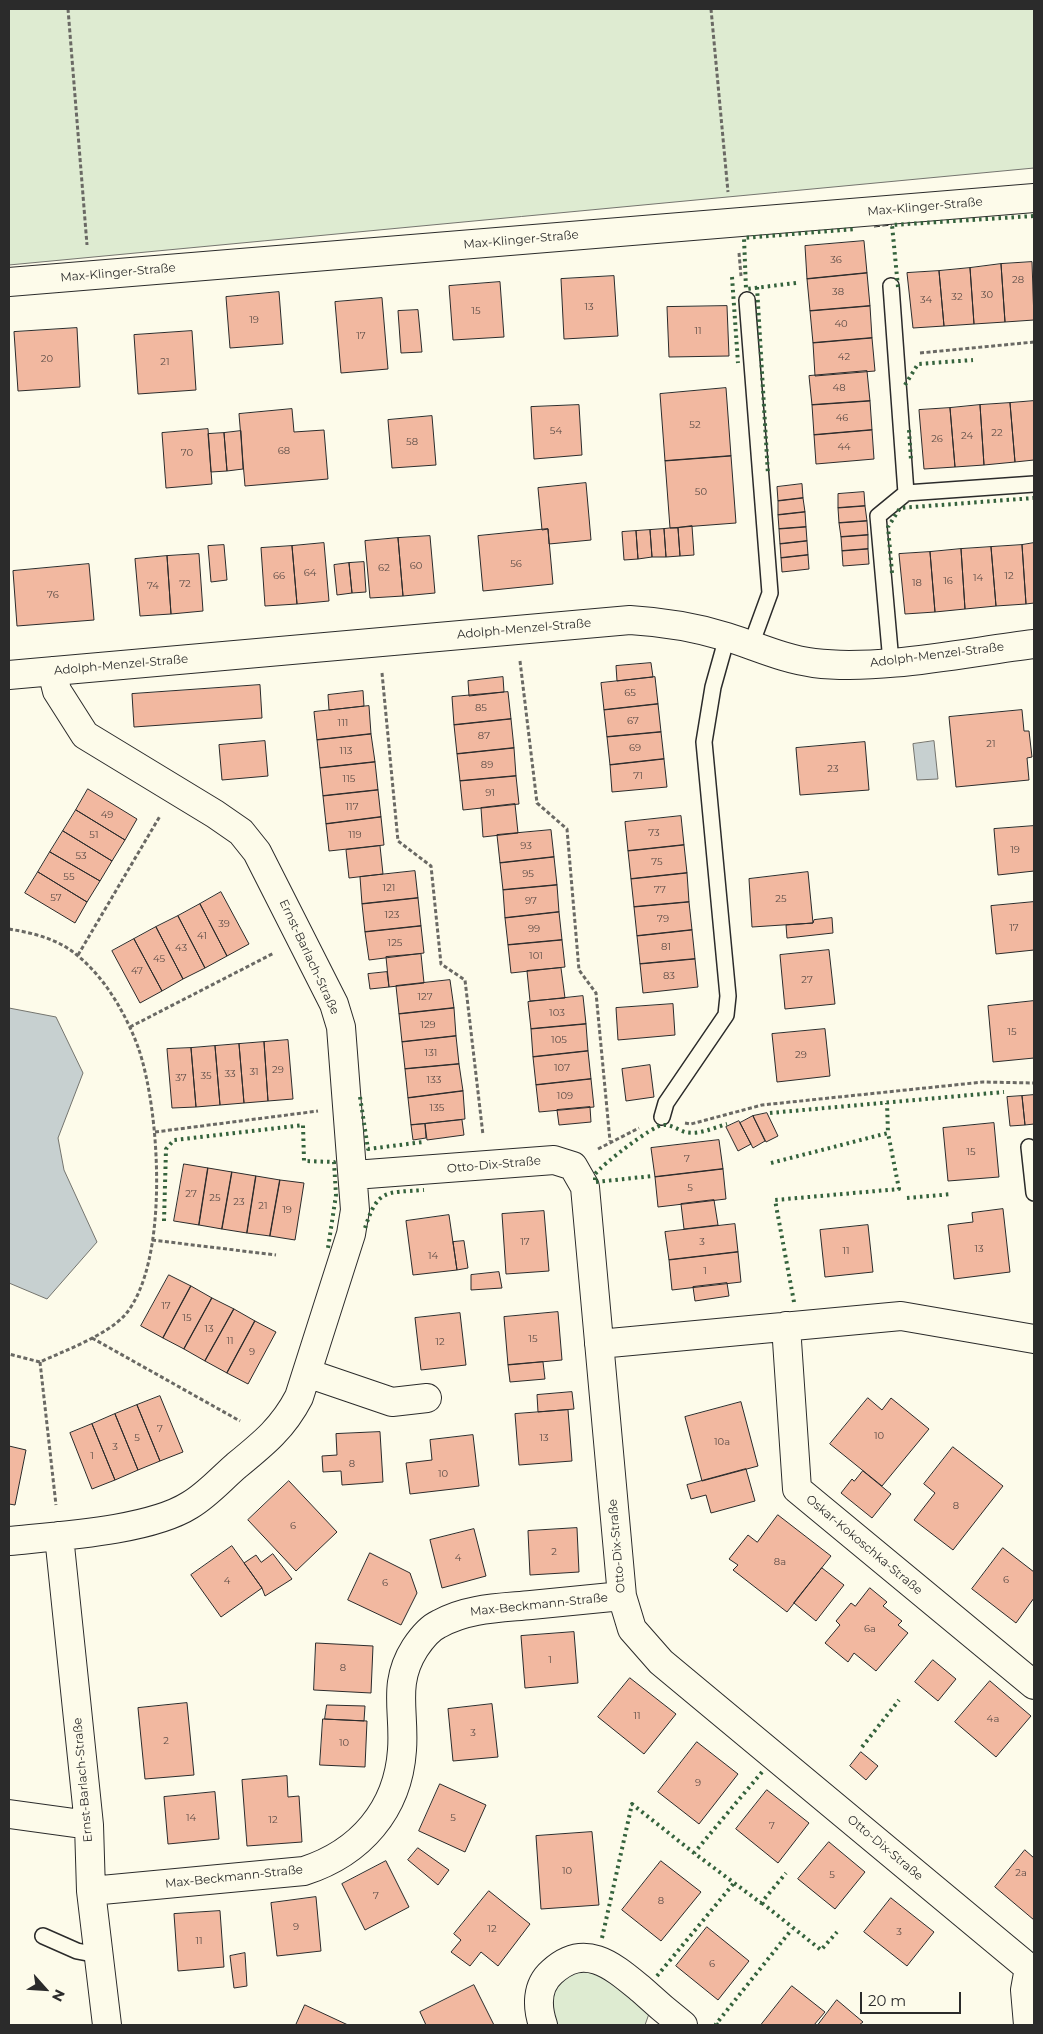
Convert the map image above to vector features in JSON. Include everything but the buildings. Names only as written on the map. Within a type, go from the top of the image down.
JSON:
[{"type":"street","name":"Max-Klinger-Straße","points":[[9,282],[1034,198]]},
{"type":"street","name":"Adolph-Menzel-Straße","points":[[9,675],[379,643],[516,628],[630,620],[661,622],[739,641],[785,658],[842,665],[891,662],[1034,644]]},
{"type":"street","name":"Ernst-Barlach-Straße","points":[[9,1541],[59,1536],[164,1518],[190,1505],[270,1438],[287,1419],[299,1397],[308,1373],[351,1234],[355,1210],[354,1175],[341,1027],[334,1004],[257,852],[241,832],[85,736],[57,691],[52,671]]},
{"type":"street","name":"Otto-Dix-Straße","points":[[354,1175],[554,1160],[573,1166],[585,1187],[622,1596],[632,1629],[661,1662],[1032,1968],[1025,1990],[1028,2025]]},
{"type":"street","points":[[599,1344],[902,1316],[1034,1340]]},
{"type":"street","name":"Oskar-Kokoschka-Straße","points":[[786,1326],[797,1489],[1034,1685]]},
{"type":"street","points":[[308,1373],[392,1402],[427,1398]]},
{"type":"street","name":"Ernst-Barlach-Straße","points":[[59,1536],[88,1825],[91,1891],[107,2025]]},
{"type":"street","name":"Max-Beckmann-Straße","points":[[91,1891],[304,1871],[321,1866],[343,1853],[360,1839],[378,1820],[392,1798],[399,1775],[402,1749],[401,1682],[406,1661],[419,1641],[438,1624],[464,1613],[622,1596]]},
{"type":"street","points":[[9,1814],[88,1825]]},
{"type":"street","points":[[543,2025],[538,2006],[546,1977],[565,1962],[576,1958],[589,1958],[612,1965],[683,2025]]},
{"type":"lane","points":[[891,286],[906,493]]},
{"type":"lane","points":[[662,1117],[666,1103],[726,1015],[728,996],[704,742],[713,687],[739,641],[770,593],[747,300]]},
{"type":"lane","points":[[891,662],[878,516],[906,493],[1034,484]]},
{"type":"lane","points":[[1029,1147],[1034,1193]]},
{"type":"lane","points":[[43,1936],[77,1951],[98,1955]]},
{"type":"path","points":[[68,9],[90,276]]},
{"type":"path","points":[[711,9],[742,291],[747,300]]},
{"type":"path","points":[[897,355],[1034,342]]},
{"type":"path","points":[[516,628],[537,803],[566,829],[579,970],[596,993],[610,1141]]},
{"type":"path","points":[[379,643],[398,842],[432,866],[441,964],[465,980],[486,1166]]},
{"type":"path","points":[[78,955],[175,790]]},
{"type":"path","points":[[9,929],[41,934],[78,955],[108,990],[130,1027],[138,1048],[154,1132],[158,1169],[156,1209],[144,1278],[124,1315],[92,1338],[40,1362],[9,1354]]},
{"type":"path","points":[[130,1027],[301,938]]},
{"type":"path","points":[[573,1166],[610,1141],[662,1117],[691,1124],[762,1105],[983,1082],[1034,1083]]},
{"type":"path","points":[[154,1132],[347,1107]]},
{"type":"path","points":[[152,1240],[276,1255]]},
{"type":"path","points":[[92,1338],[270,1438]]},
{"type":"path","points":[[40,1362],[59,1536]]},
{"type":"green space","points":[[9,9],[1034,9],[1034,168],[9,265]]},
{"type":"green space","points":[[584,1970],[604,1976],[650,2011],[645,2025],[557,2025],[548,2013],[555,1980]]},
{"type":"shaded area","points":[[934,741],[938,779],[917,780],[913,744]]},
{"type":"shaded area","points":[[9,1008],[56,1017],[83,1073],[58,1138],[64,1170],[97,1242],[47,1299],[9,1283]]},
{"type":"hedge","points":[[898,287],[892,225],[1034,216]]},
{"type":"hedge","points":[[796,283],[746,289],[744,238],[855,229]]},
{"type":"hedge","points":[[732,277],[738,363]]},
{"type":"hedge","points":[[757,287],[768,475]]},
{"type":"hedge","points":[[905,385],[918,364],[973,360]]},
{"type":"hedge","points":[[909,430],[911,460]]},
{"type":"hedge","points":[[892,573],[888,527],[900,508],[1034,498]]},
{"type":"hedge","points":[[770,1113],[1004,1092]]},
{"type":"hedge","points":[[360,1097],[368,1149],[423,1142]]},
{"type":"hedge","points":[[771,1163],[888,1133],[887,1103]]},
{"type":"hedge","points":[[595,1180],[595,1174],[608,1162],[639,1138],[658,1127],[666,1125],[685,1132],[696,1133],[727,1124]]},
{"type":"hedge","points":[[164,1221],[166,1149],[174,1140],[303,1125],[304,1161],[334,1162],[336,1195],[328,1248]]},
{"type":"hedge","points":[[794,1302],[775,1200],[899,1189],[888,1133]]},
{"type":"hedge","points":[[596,1182],[652,1176]]},
{"type":"hedge","points":[[365,1228],[374,1206],[385,1195],[424,1190]]},
{"type":"hedge","points":[[907,1198],[952,1194]]},
{"type":"hedge","points":[[862,1747],[899,1700]]},
{"type":"hedge","points":[[762,1772],[694,1853],[761,1903],[786,1873]]},
{"type":"hedge","points":[[602,1938],[632,1804],[694,1853]]},
{"type":"hedge","points":[[657,1976],[734,1883]]},
{"type":"hedge","points":[[762,1903],[821,1950],[837,1932]]},
{"type":"hedge","points":[[718,2025],[716,2024],[792,1929]]},
{"type":"fence","points":[[874,227],[892,225]]}]
